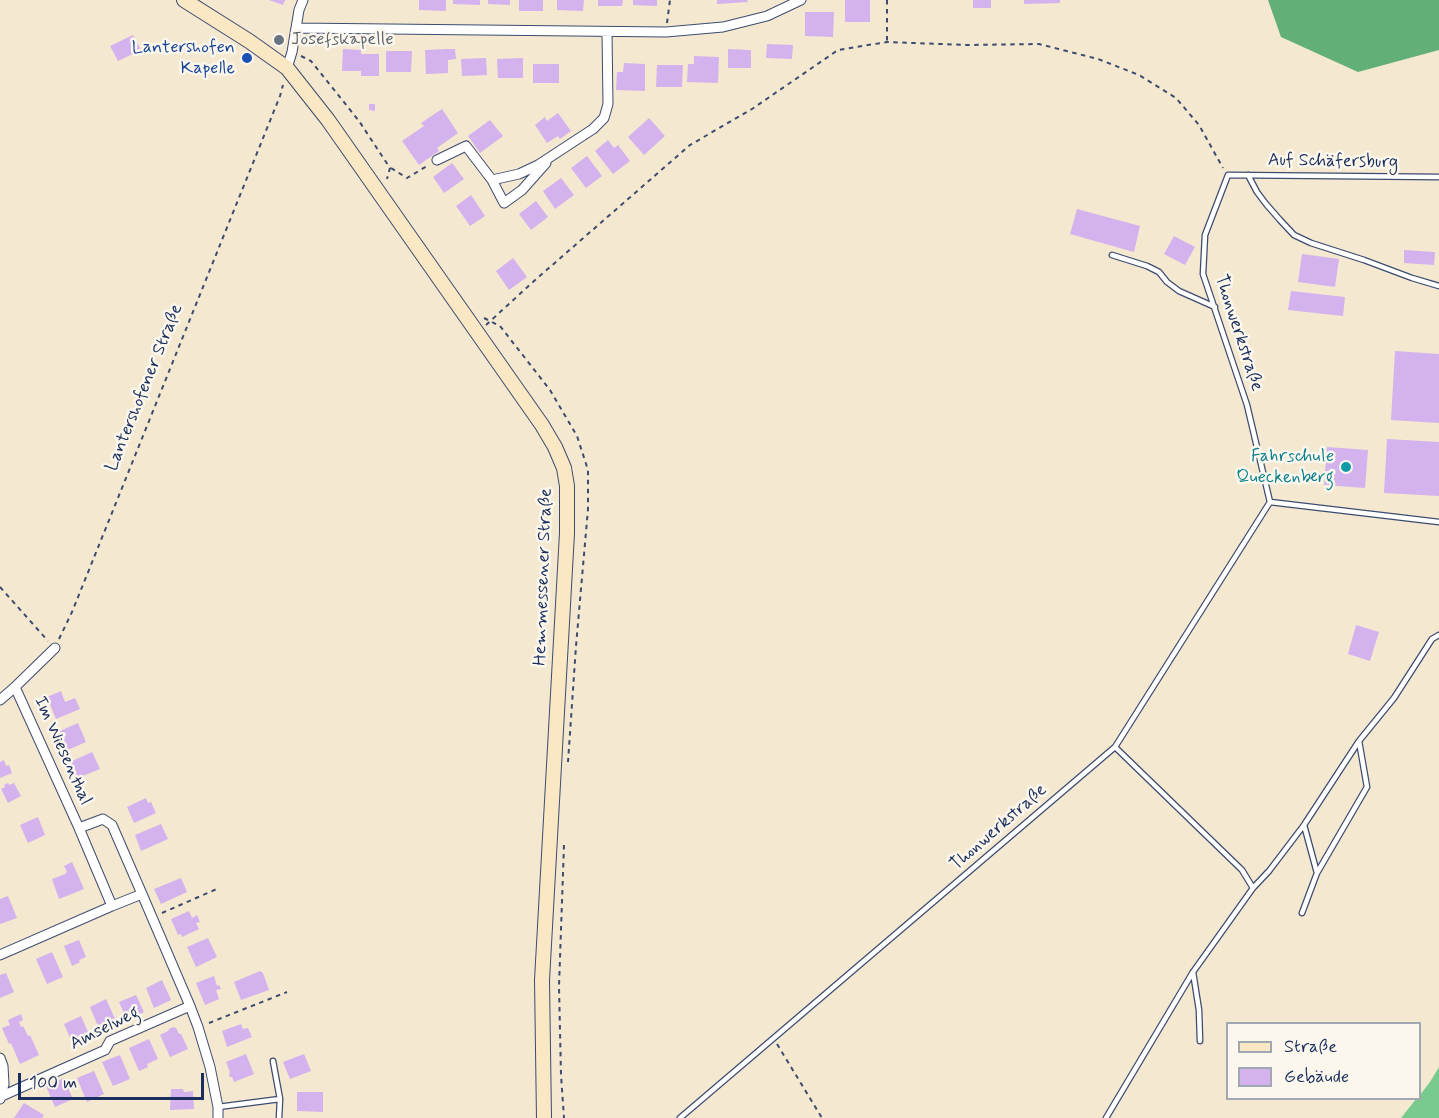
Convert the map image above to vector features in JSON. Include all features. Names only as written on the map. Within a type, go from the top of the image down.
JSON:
[{"type":"main road","name":"Hemmessener Straße","points":[[184,0],[249,40],[287,68],[328,120],[542,425],[564,468],[567,486],[567,533],[542,980],[544,1118]]},
{"type":"street","points":[[287,68],[303,0]]},
{"type":"street","points":[[296,28],[666,32],[723,27],[767,16],[801,0]]},
{"type":"street","points":[[492,180],[519,174],[551,158],[593,129],[604,118],[608,104],[607,32]]},
{"type":"street","points":[[437,160],[466,146],[492,180],[504,203],[522,190],[551,158]]},
{"type":"street","points":[[0,700],[55,648]]},
{"type":"street","name":"Im Wiesenthal","points":[[15,687],[112,906]]},
{"type":"street","name":"Im Wiesenthal","points":[[79,828],[103,819],[112,825],[198,1027],[210,1067],[218,1118]]},
{"type":"street","points":[[0,955],[142,894]]},
{"type":"street","name":"Amselweg","points":[[1,1097],[105,1050],[110,1041],[190,1006]]},
{"type":"street","points":[[0,1058],[4,1084],[1,1097]]},
{"type":"lane","name":"Auf Schäfersburg","points":[[1228,175],[1439,177]]},
{"type":"lane","name":"Thonwerkstraße","points":[[680,1118],[1115,747],[1270,502],[1248,405],[1203,274],[1204,235],[1228,175]]},
{"type":"lane","points":[[1248,175],[1266,204],[1294,235],[1311,243],[1439,286]]},
{"type":"lane","points":[[1112,255],[1159,272],[1179,291],[1215,307]]},
{"type":"lane","points":[[1270,502],[1439,522]]},
{"type":"lane","points":[[1106,1118],[1193,972],[1253,888],[1304,825],[1359,741],[1394,698],[1432,639],[1439,635]]},
{"type":"lane","points":[[1302,913],[1317,873],[1367,787],[1359,741]]},
{"type":"lane","points":[[1115,747],[1242,870],[1253,888]]},
{"type":"lane","points":[[1304,825],[1317,873]]},
{"type":"lane","points":[[1193,972],[1199,1010],[1200,1041]]},
{"type":"lane","points":[[273,1061],[280,1099],[279,1118]]},
{"type":"lane","points":[[218,1107],[280,1099]]},
{"type":"path","points":[[666,32],[670,0]]},
{"type":"path","points":[[887,0],[887,42]]},
{"type":"path","points":[[477,332],[690,145],[752,109],[838,50],[887,42],[967,45],[1039,44],[1098,59],[1139,75],[1176,98],[1199,125],[1228,175]]},
{"type":"path","points":[[292,52],[311,61],[358,121],[390,168],[407,178],[437,160]]},
{"type":"path","name":"Lantershofener Straße","points":[[55,648],[77,602],[280,96],[287,68]]},
{"type":"path","points":[[389,186],[387,178],[390,168]]},
{"type":"path","points":[[480,316],[491,322]]},
{"type":"path","points":[[0,587],[55,648]]},
{"type":"path","points":[[151,917],[219,888]]},
{"type":"path","points":[[198,1027],[287,992]]},
{"type":"path","points":[[774,1039],[822,1118]]},
{"type":"green space","points":[[1268,0],[1439,0],[1439,50],[1358,72],[1281,37]]},
{"type":"green space","points":[[1439,1067],[1439,1118],[1401,1118],[1415,1100],[1421,1100],[1421,1094]]},
{"type":"building","points":[[269,0],[285,0],[283,5]]},
{"type":"building","points":[[419,0],[446,0],[446,11],[419,10]]},
{"type":"building","points":[[453,0],[480,0],[480,5],[453,4]]},
{"type":"building","points":[[488,0],[510,0],[510,5],[488,4]]},
{"type":"building","points":[[519,0],[543,0],[543,11],[519,11]]},
{"type":"building","points":[[557,0],[584,0],[583,11],[557,10]]},
{"type":"building","points":[[598,0],[623,0],[622,6],[598,6]]},
{"type":"building","points":[[633,0],[657,0],[657,6],[633,5]]},
{"type":"building","points":[[717,0],[747,0],[748,2],[717,4]]},
{"type":"building","points":[[845,0],[870,0],[870,22],[845,22]]},
{"type":"building","points":[[973,0],[991,0],[991,8],[973,8]]},
{"type":"building","points":[[1024,0],[1060,0],[1060,3],[1024,4]]},
{"type":"building","points":[[805,12],[834,12],[833,37],[805,36]]},
{"type":"building","points":[[133,35],[141,50],[118,61],[110,46]]},
{"type":"building","name":"Josefskapelle","points":[[284,35],[284,42],[274,41],[277,36]]},
{"type":"building","points":[[767,44],[793,45],[792,59],[766,58]]},
{"type":"building","points":[[343,49],[361,50],[361,54],[379,54],[379,76],[361,76],[361,71],[342,71]]},
{"type":"building","points":[[455,49],[456,59],[448,60],[448,73],[426,74],[425,50]]},
{"type":"building","points":[[728,49],[751,50],[751,68],[728,68]]},
{"type":"building","points":[[386,51],[412,51],[411,72],[386,72]]},
{"type":"building","points":[[694,56],[719,57],[718,83],[687,82],[688,64],[694,64]]},
{"type":"building","points":[[486,58],[487,75],[462,76],[461,59]]},
{"type":"building","points":[[523,58],[523,78],[498,78],[497,59]]},
{"type":"building","points":[[624,63],[645,64],[645,91],[616,90],[617,72],[623,72]]},
{"type":"building","points":[[533,64],[559,64],[559,83],[533,83]]},
{"type":"building","points":[[657,65],[683,65],[682,87],[656,87]]},
{"type":"building","points":[[369,104],[375,104],[375,111],[369,110]]},
{"type":"building","points":[[442,109],[458,133],[437,148],[439,151],[419,165],[402,141],[424,126],[421,123]]},
{"type":"building","points":[[558,113],[571,131],[560,139],[558,136],[547,143],[535,125],[545,117],[547,121]]},
{"type":"building","points":[[649,118],[665,136],[644,155],[628,137]]},
{"type":"building","points":[[490,120],[503,136],[480,153],[468,136]]},
{"type":"building","points":[[608,140],[614,148],[618,145],[630,161],[613,174],[595,151]]},
{"type":"building","points":[[587,156],[602,176],[586,188],[571,168]]},
{"type":"building","points":[[452,163],[464,179],[444,193],[433,177]]},
{"type":"building","points":[[561,178],[574,195],[555,209],[543,191]]},
{"type":"building","points":[[471,195],[485,216],[470,226],[456,206]]},
{"type":"building","points":[[536,201],[548,217],[531,230],[519,214]]},
{"type":"building","points":[[1077,209],[1140,226],[1134,252],[1070,234]]},
{"type":"building","points":[[1174,236],[1195,247],[1185,265],[1164,254]]},
{"type":"building","points":[[1404,250],[1435,252],[1434,265],[1404,263]]},
{"type":"building","points":[[1302,254],[1339,259],[1335,287],[1298,282]]},
{"type":"building","points":[[513,258],[527,277],[509,290],[496,271]]},
{"type":"building","points":[[1291,291],[1345,297],[1343,316],[1288,310]]},
{"type":"building","points":[[1395,351],[1439,354],[1439,423],[1391,420]]},
{"type":"building","points":[[1387,439],[1439,442],[1439,496],[1384,493]]},
{"type":"building","name":"Fahrschule Queckenberg","points":[[1327,447],[1368,450],[1365,488],[1324,485]]},
{"type":"building","points":[[1356,625],[1379,632],[1370,661],[1348,654]]},
{"type":"building","points":[[61,691],[65,702],[75,698],[80,709],[56,719],[47,697]]},
{"type":"building","points":[[78,723],[86,742],[63,752],[55,733]]},
{"type":"building","points":[[92,752],[100,769],[75,779],[68,763]]},
{"type":"building","points":[[4,760],[12,773],[0,778],[0,762]]},
{"type":"building","points":[[8,783],[9,785],[14,783],[21,796],[8,803],[1,789]]},
{"type":"building","points":[[146,798],[148,803],[151,802],[156,813],[134,823],[127,807]]},
{"type":"building","points":[[38,817],[45,835],[28,843],[20,825]]},
{"type":"building","points":[[161,824],[168,839],[141,851],[135,835]]},
{"type":"building","points":[[72,862],[84,889],[59,899],[52,879],[65,874],[67,872],[64,866]]},
{"type":"building","points":[[181,878],[187,892],[161,904],[154,889]]},
{"type":"building","points":[[8,896],[17,918],[0,924],[0,899]]},
{"type":"building","points":[[189,911],[192,918],[197,915],[200,922],[196,923],[199,929],[182,937],[181,934],[178,935],[171,919]]},
{"type":"building","points":[[208,938],[217,957],[196,967],[187,947]]},
{"type":"building","points":[[79,940],[86,957],[72,966],[64,946]]},
{"type":"building","points":[[52,952],[63,977],[47,984],[36,959]]},
{"type":"building","points":[[260,971],[263,973],[269,990],[241,1000],[234,982]]},
{"type":"building","points":[[6,973],[14,992],[0,998],[0,975]]},
{"type":"building","points":[[214,976],[217,986],[219,985],[221,989],[216,990],[219,999],[205,1005],[196,983]]},
{"type":"building","points":[[162,980],[171,1000],[154,1008],[146,988]]},
{"type":"building","points":[[136,995],[144,1012],[127,1020],[119,1002]]},
{"type":"building","points":[[106,999],[117,1023],[100,1031],[90,1007]]},
{"type":"building","points":[[21,1014],[23,1020],[19,1022],[21,1027],[23,1026],[28,1036],[30,1035],[39,1055],[20,1064],[2,1028],[10,1025],[8,1020]]},
{"type":"building","points":[[81,1016],[91,1039],[74,1047],[64,1024]]},
{"type":"building","points":[[241,1024],[243,1029],[248,1028],[252,1037],[227,1047],[222,1031]]},
{"type":"building","points":[[173,1027],[181,1034],[188,1049],[170,1057],[160,1035]]},
{"type":"building","points":[[149,1039],[158,1059],[139,1071],[129,1048]]},
{"type":"building","points":[[246,1054],[254,1074],[234,1082],[229,1075],[226,1062]]},
{"type":"building","points":[[304,1054],[311,1071],[290,1079],[283,1062]]},
{"type":"building","points":[[120,1055],[130,1079],[113,1086],[102,1062]]},
{"type":"building","points":[[94,1071],[104,1094],[87,1102],[77,1078]]},
{"type":"building","points":[[64,1078],[73,1099],[55,1107],[46,1086]]},
{"type":"building","points":[[171,1089],[183,1089],[184,1092],[193,1091],[194,1109],[170,1110]]},
{"type":"building","points":[[297,1092],[323,1092],[323,1112],[297,1111]]},
{"type":"building","points":[[24,1103],[44,1115],[42,1118],[14,1118]]},
{"type":"place","name":"Josefskapelle","points":[[279,40]]},
{"type":"place","name":"Lantershofen Kapelle","points":[[247,58]]},
{"type":"place","name":"Fahrschule Queckenberg","points":[[1346,467]]}]
